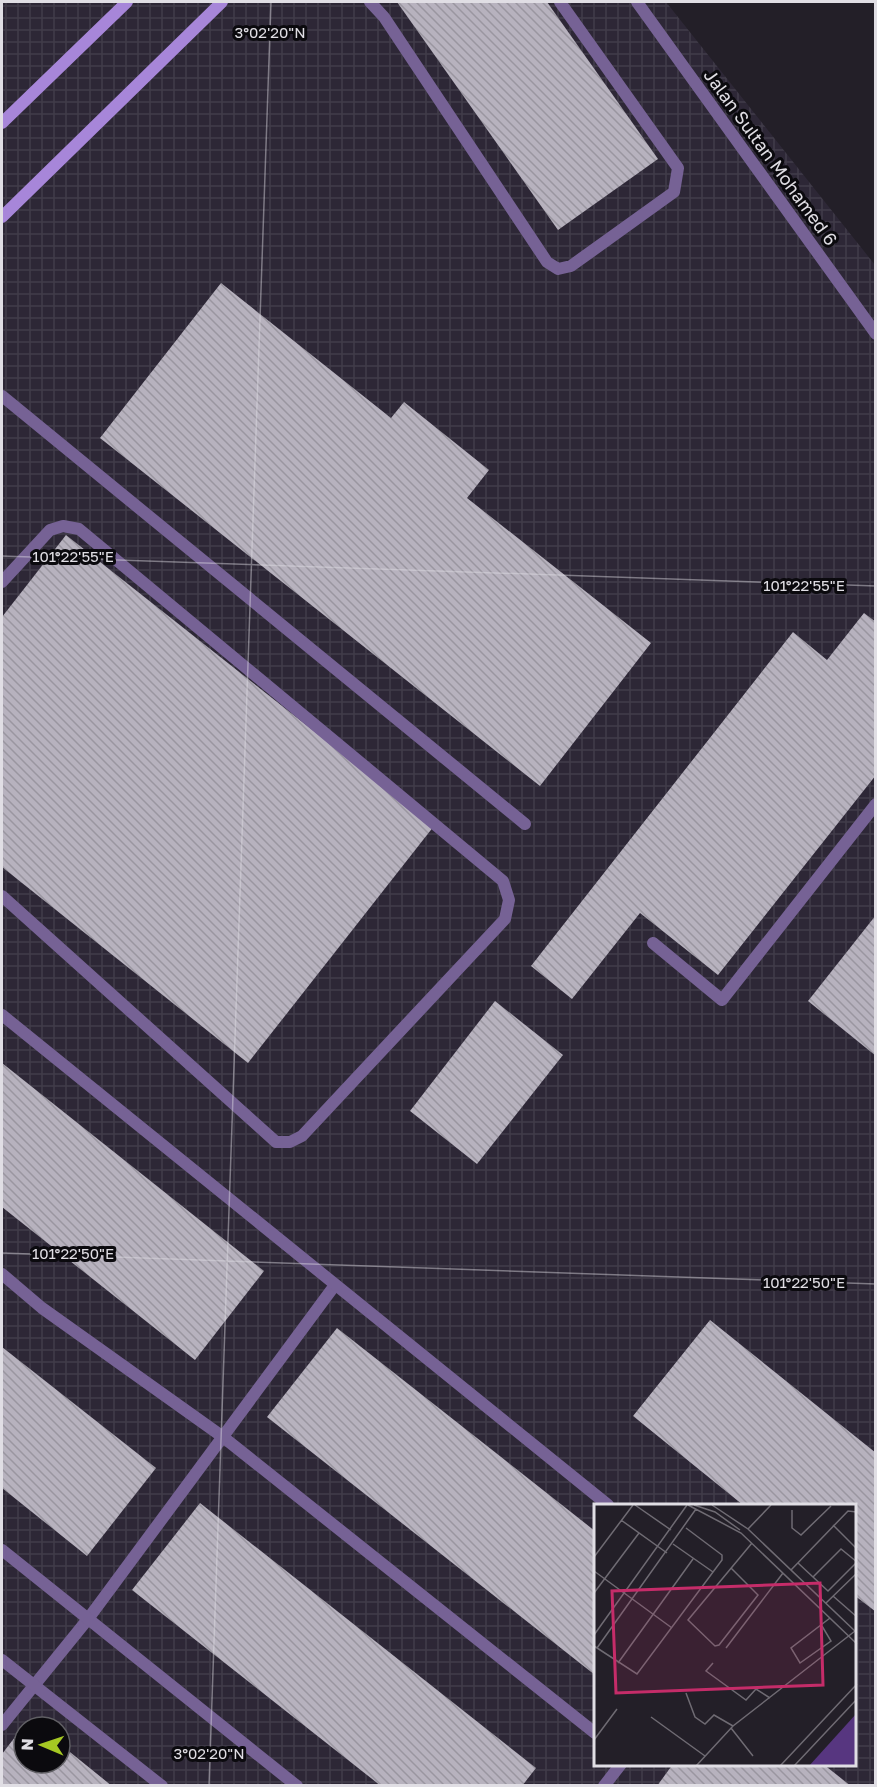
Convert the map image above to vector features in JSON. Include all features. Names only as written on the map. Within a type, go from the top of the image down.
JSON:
[{"type":"street","points":[[2,123],[126,2]]},
{"type":"street","points":[[2,217],[222,2]]},
{"type":"street","points":[[370,2],[384,17],[547,262],[558,269],[571,266],[674,192],[678,168],[560,2]]},
{"type":"street","name":"Jalan Sultan Mohamed 6","points":[[637,2],[876,334]]},
{"type":"street","points":[[2,396],[525,824]]},
{"type":"street","points":[[2,582],[50,530],[63,526],[79,529],[503,881],[509,900],[505,919],[302,1136],[290,1142],[276,1142],[2,896]]},
{"type":"street","points":[[653,943],[722,1000],[876,804]]},
{"type":"street","points":[[2,1015],[607,1504]]},
{"type":"street","points":[[2,1274],[42,1308],[223,1437],[594,1732]]},
{"type":"street","points":[[2,1725],[88,1619],[335,1285]]},
{"type":"street","points":[[2,1550],[297,1785]]},
{"type":"street","points":[[2,1660],[162,1785]]},
{"type":"street","points":[[604,1785],[619,1766]]},
{"type":"shaded area","points":[[2,2],[666,2],[875,265],[875,1785],[2,1786]]},
{"type":"building","points":[[397,2],[547,2],[658,159],[558,230]]},
{"type":"building","points":[[221,283],[391,418],[404,402],[489,470],[467,498],[651,643],[540,786],[100,438]]},
{"type":"building","points":[[66,535],[434,826],[248,1063],[2,867],[2,617]]},
{"type":"building","points":[[864,613],[876,622],[876,775],[718,975],[640,913],[572,999],[531,966],[793,632],[827,660]]},
{"type":"building","points":[[876,915],[876,1056],[808,1001]]},
{"type":"building","points":[[495,1001],[563,1055],[477,1164],[410,1111]]},
{"type":"building","points":[[2,1063],[264,1271],[195,1360],[2,1207]]},
{"type":"building","points":[[710,1320],[876,1453],[876,1612],[856,1597],[856,1504],[742,1504],[633,1416]]},
{"type":"building","points":[[337,1328],[594,1530],[594,1674],[267,1417]]},
{"type":"building","points":[[2,1347],[156,1468],[87,1556],[2,1488]]},
{"type":"building","points":[[200,1503],[536,1768],[522,1786],[381,1786],[132,1590]]},
{"type":"building","points":[[12,1741],[12,1775],[72,1775],[72,1754],[112,1786],[2,1786],[2,1754]]},
{"type":"building","points":[[672,1766],[826,1766],[851,1786],[657,1786]]}]
